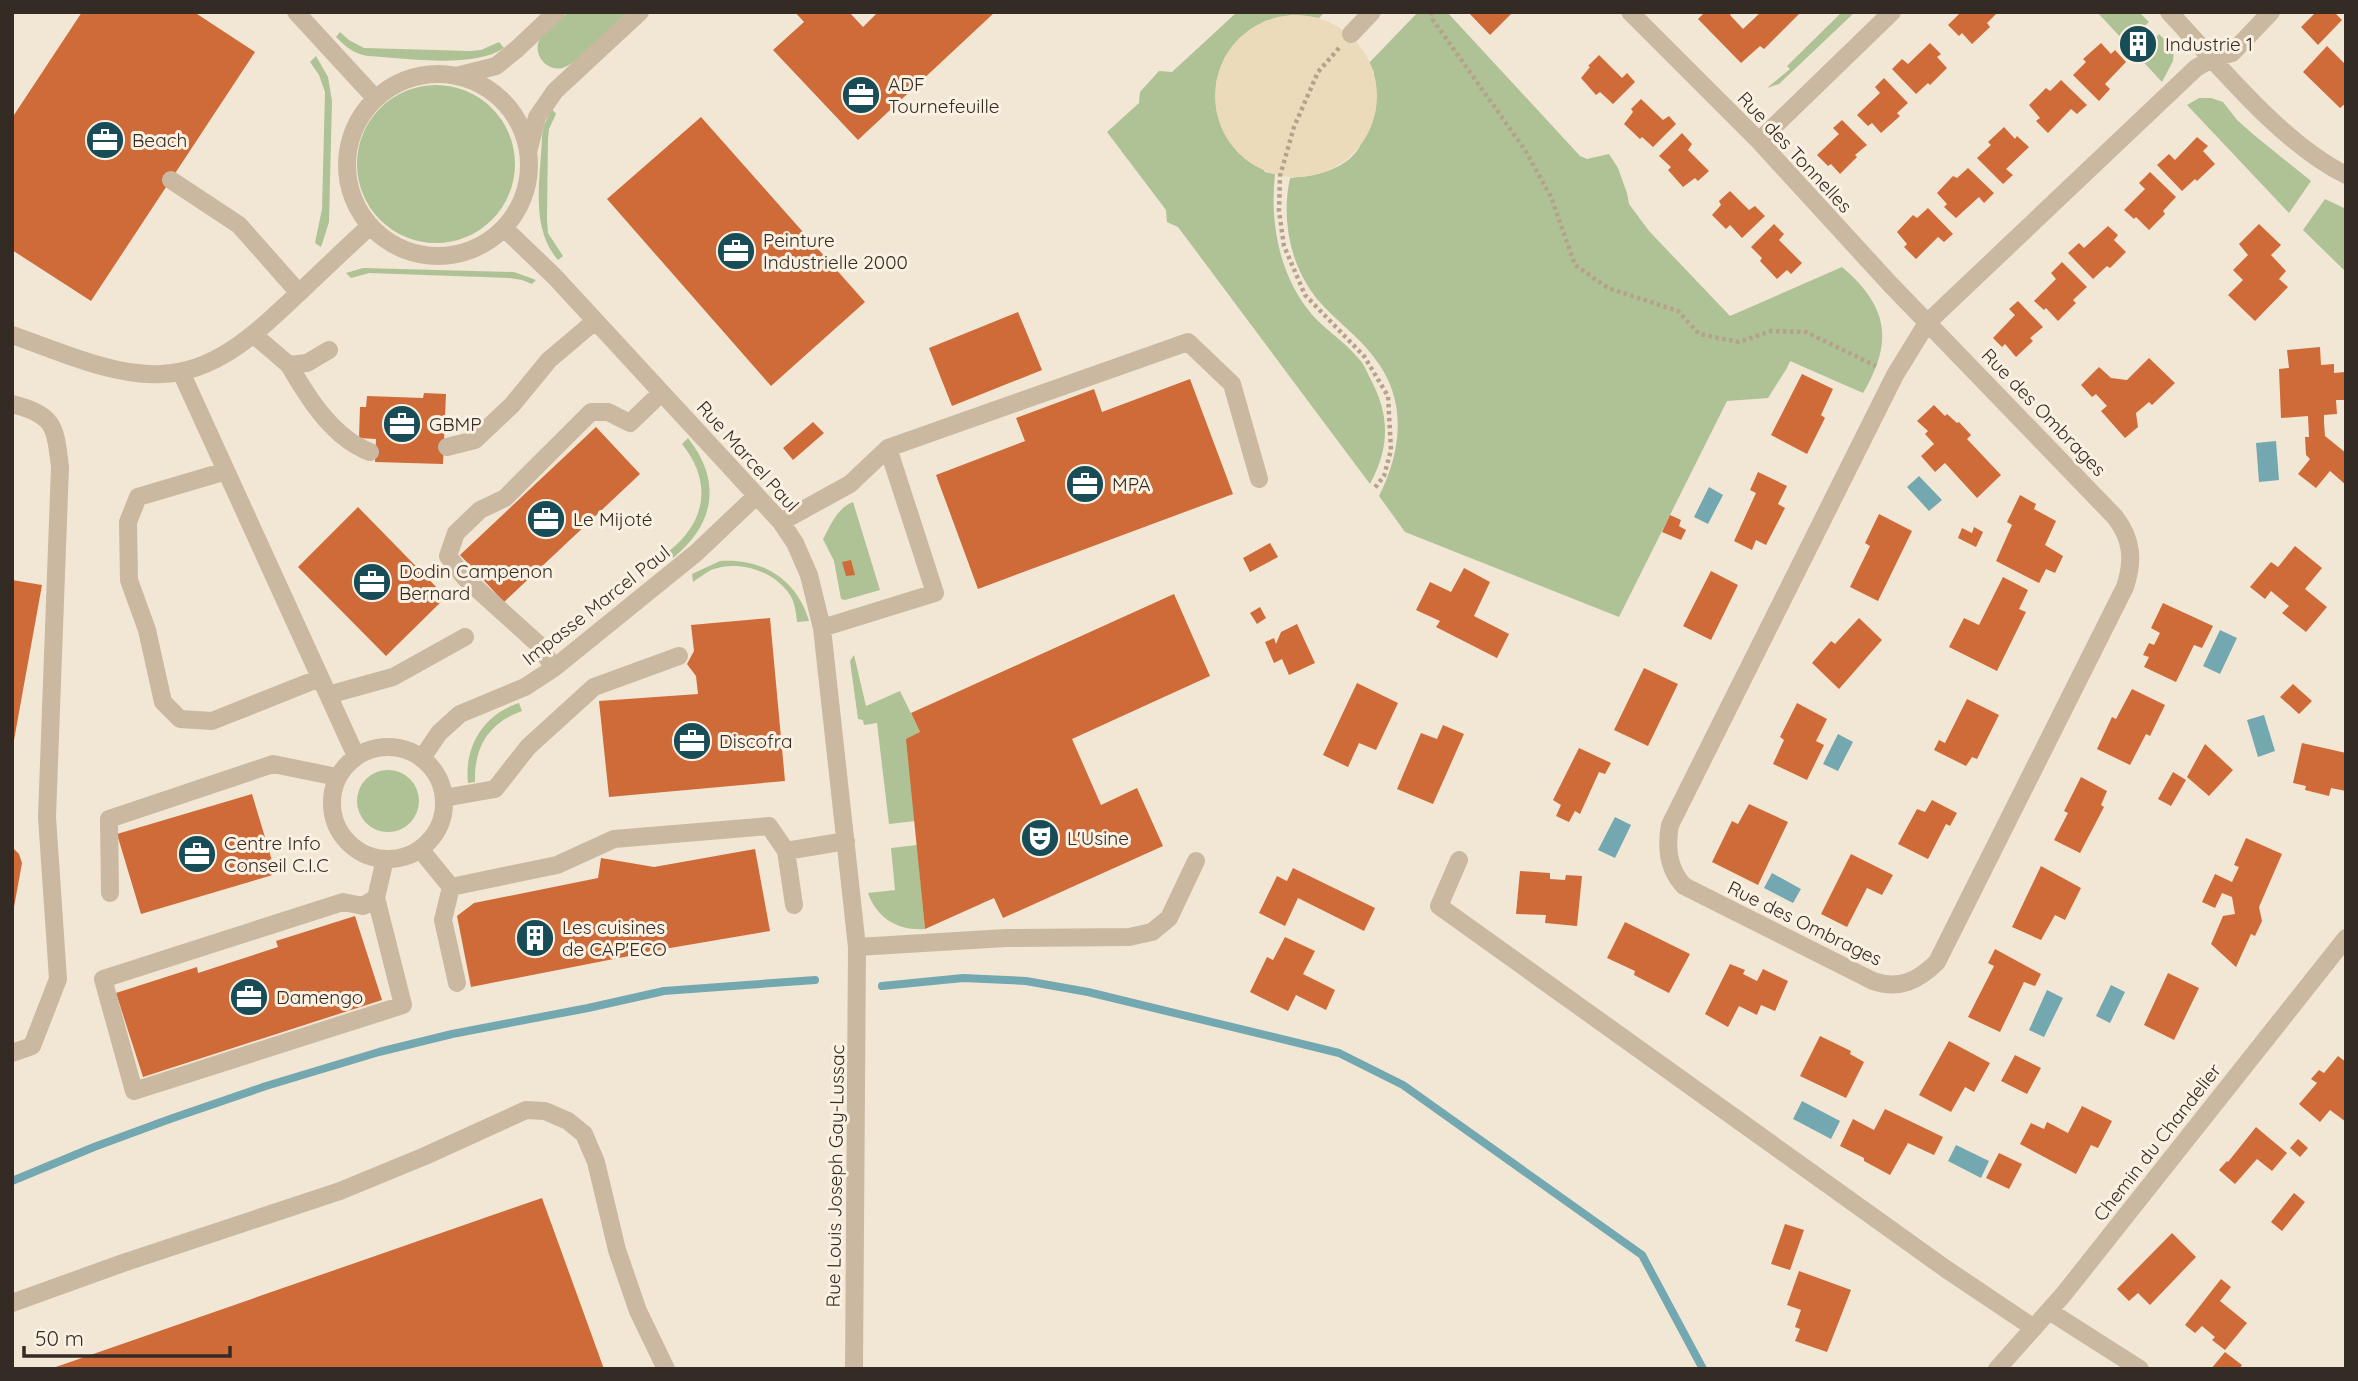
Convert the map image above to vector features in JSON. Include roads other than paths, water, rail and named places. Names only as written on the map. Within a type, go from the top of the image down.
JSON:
[{"type":"street","points":[[296,12],[376,99]]},
{"type":"street","points":[[556,12],[517,50],[496,66],[456,76],[427,75],[399,83],[376,99],[358,121],[349,147],[347,175],[355,202],[370,226],[393,245],[422,256],[452,256],[480,246],[504,228],[520,205],[528,180],[528,152],[537,117],[555,90],[640,12]]},
{"type":"street","points":[[1351,34],[1372,12]]},
{"type":"street","name":"Rue des Tonnelles","points":[[1630,12],[1759,141],[1927,323]]},
{"type":"street","points":[[1759,141],[1892,12]]},
{"type":"street","points":[[2169,12],[2270,118],[2327,165],[2346,175]]},
{"type":"street","name":"Rue des Ombrages","points":[[1927,323],[2115,517],[2127,535],[2131,559],[2125,587],[1937,961],[1911,982],[1891,985],[1872,981],[1684,886],[1670,863],[1670,825],[1889,387],[1927,323],[2196,68],[2213,58],[2232,53],[2271,12]]},
{"type":"street","points":[[456,76],[482,85],[505,102],[520,125],[528,152]]},
{"type":"street","points":[[171,180],[239,225],[299,293]]},
{"type":"street","points":[[12,335],[109,368],[159,375],[181,372],[226,355],[254,335],[370,226]]},
{"type":"street","name":"Rue Marcel Paul","points":[[504,228],[555,277],[781,522],[795,543],[809,575],[822,628],[857,947],[857,984]]},
{"type":"street","points":[[447,447],[475,440],[512,405],[549,360],[595,321]]},
{"type":"street","points":[[254,335],[289,365],[308,398],[353,446],[370,452]]},
{"type":"street","points":[[781,522],[850,484],[888,448],[1188,342],[1232,384],[1259,479]]},
{"type":"street","points":[[289,365],[307,363],[329,350]]},
{"type":"street","points":[[181,372],[356,756]]},
{"type":"street","points":[[554,668],[538,644],[464,578],[448,556],[456,533],[480,510],[505,498],[592,412],[608,412],[630,423],[661,393]]},
{"type":"street","points":[[12,404],[37,411],[56,432],[60,467],[47,817],[58,979],[32,1046],[12,1054]]},
{"type":"street","points":[[822,628],[935,593],[888,448]]},
{"type":"street","points":[[226,471],[138,497],[128,522],[128,580],[147,630],[163,702],[180,719],[212,721],[320,678]]},
{"type":"street","name":"Impasse Marcel Paul","points":[[422,758],[439,733],[460,714],[525,687],[554,668],[696,553],[756,496]]},
{"type":"street","points":[[328,695],[393,677],[465,637]]},
{"type":"street","points":[[444,798],[495,789],[528,747],[594,687],[679,656]]},
{"type":"street","points":[[385,746],[405,748],[422,758],[436,772],[444,798],[444,810],[438,829],[426,845],[410,856],[385,859],[371,857],[353,848],[340,834],[332,816],[331,796],[337,777],[349,761],[366,750],[385,746]]},
{"type":"street","points":[[110,893],[109,819],[273,764],[337,777]]},
{"type":"street","points":[[451,887],[557,865],[614,839],[769,826],[786,850],[794,905]]},
{"type":"street","points":[[786,850],[846,841]]},
{"type":"street","points":[[420,849],[451,887]]},
{"type":"street","points":[[376,898],[363,906],[343,902],[103,979],[134,1091],[403,1005],[376,898],[385,859]]},
{"type":"street","points":[[1459,860],[1439,906],[1945,1269],[2034,1328]]},
{"type":"street","points":[[857,947],[1006,938],[1129,937],[1152,932],[1169,918],[1196,861]]},
{"type":"street","points":[[451,887],[443,920],[457,984]]},
{"type":"street","name":"Chemin du Chandelier","points":[[1997,1369],[2049,1311],[2346,938]]},
{"type":"street","name":"Rue Louis Joseph Gay-Lussac","points":[[854,1369],[857,984]]},
{"type":"street","points":[[12,1303],[340,1191],[526,1110],[545,1111],[568,1121],[584,1135],[596,1162],[617,1250],[638,1311],[666,1369]]},
{"type":"street","points":[[2049,1311],[2140,1369]]},
{"type":"water","points":[[2276,441],[2279,480],[2259,482],[2256,443]]},
{"type":"water","points":[[1919,476],[1942,500],[1929,511],[1907,487]]},
{"type":"water","points":[[1709,487],[1723,495],[1708,524],[1694,517]]},
{"type":"water","points":[[2220,630],[2237,638],[2220,674],[2203,666]]},
{"type":"water","points":[[2264,715],[2275,751],[2258,757],[2247,720]]},
{"type":"water","points":[[1838,734],[1853,742],[1838,771],[1823,764]]},
{"type":"water","points":[[1615,817],[1631,825],[1615,858],[1598,850]]},
{"type":"water","points":[[1772,873],[1801,889],[1793,903],[1764,888]]},
{"type":"water","points":[[2111,985],[2125,992],[2110,1023],[2096,1016]]},
{"type":"water","points":[[2047,990],[2063,998],[2044,1037],[2029,1030]]},
{"type":"water","points":[[1802,1101],[1840,1121],[1831,1139],[1793,1119]]},
{"type":"water","points":[[1956,1145],[1989,1161],[1981,1178],[1948,1161]]},
{"type":"waterway","points":[[882,986],[963,978],[1026,981],[1088,992],[1339,1053],[1403,1085],[1642,1255],[1703,1369]]},
{"type":"waterway","points":[[12,1181],[170,1119],[266,1086],[379,1052],[452,1034],[664,991],[815,980]]},
{"type":"place","name":"Industrie 1","points":[[2138,44]]},
{"type":"place","name":"ADF Tournefeuille","points":[[861,95]]},
{"type":"place","name":"Beach","points":[[105,140]]},
{"type":"place","name":"Peinture Industrielle 2000","points":[[736,251]]},
{"type":"place","name":"GBMP","points":[[402,424]]},
{"type":"place","name":"MPA","points":[[1085,484]]},
{"type":"place","name":"Le Mijoté","points":[[546,519]]},
{"type":"place","name":"Dodin Campenon Bernard","points":[[372,582]]},
{"type":"place","name":"Discofra","points":[[692,741]]},
{"type":"place","name":"L'Usine","points":[[1040,838]]},
{"type":"place","name":"Centre Info Conseil C.I.C","points":[[197,854]]},
{"type":"place","name":"Les cuisines de CAP'ECO","points":[[535,938]]},
{"type":"place","name":"Damengo","points":[[249,997]]}]
